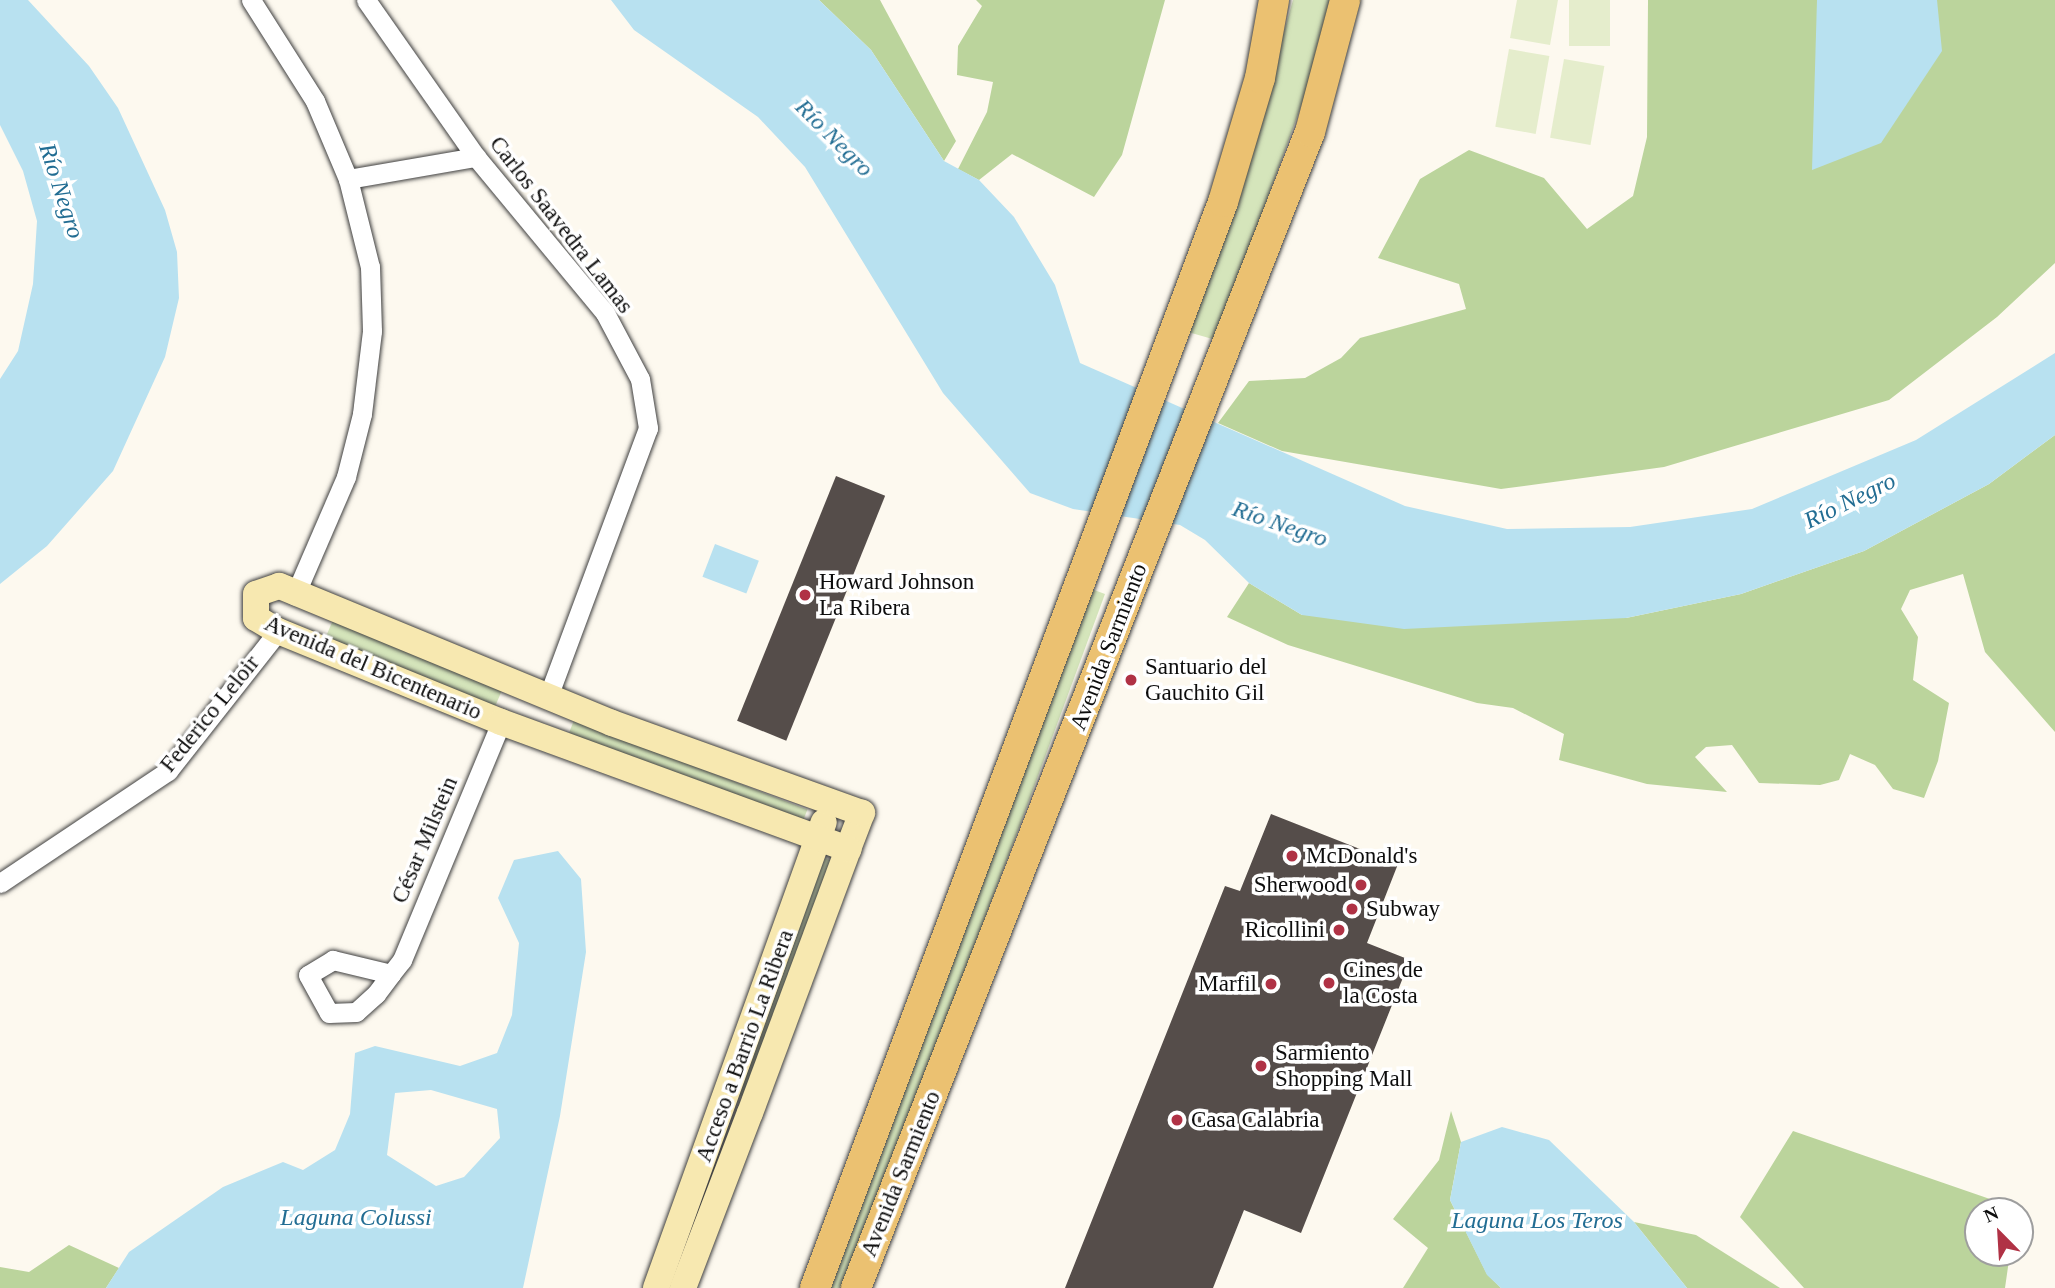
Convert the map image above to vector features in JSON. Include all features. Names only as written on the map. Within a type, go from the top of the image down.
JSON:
[{"type":"main road","name":"Avenida Sarmiento","points":[[815,1288],[1168,336],[1223,202],[1260,78],[1274,0]]},
{"type":"main road","name":"Avenida Sarmiento","points":[[856,1288],[1310,132],[1345,0]]},
{"type":"street","points":[[251,0],[315,101],[348,179],[370,267],[372,331],[362,414],[346,477],[295,596]]},
{"type":"street","name":"Carlos Saavedra Lamas","points":[[366,0],[476,157],[605,313],[640,379],[649,428],[556,700]]},
{"type":"street","points":[[348,179],[476,157]]},
{"type":"street","name":"Avenida del Bicentenario","points":[[279,586],[295,596],[556,700],[862,813],[848,849],[553,742],[278,631],[256,618],[256,594],[279,586]]},
{"type":"street","name":"Federico Leloir","points":[[0,883],[168,771],[278,631],[295,596]]},
{"type":"street","points":[[501,722],[520,686]]},
{"type":"street","points":[[553,742],[556,700]]},
{"type":"street","name":"César Milstein","points":[[391,974],[402,960],[501,722]]},
{"type":"street","name":"Acceso a Barrio La Ribera","points":[[656,1288],[724,1107],[830,803]]},
{"type":"street","points":[[682,1288],[848,849]]},
{"type":"street","points":[[724,1107],[750,1113]]},
{"type":"green space","points":[[819,0],[880,0],[956,141],[944,161],[871,50]]},
{"type":"green space","points":[[976,0],[1165,0],[1122,155],[1094,197],[1012,154],[979,180],[958,169],[987,112],[993,82],[957,75],[958,46],[982,6]]},
{"type":"green space","points":[[1293,0],[1331,0],[1305,95],[1216,340],[1188,332],[1251,148]]},
{"type":"green space","points":[[1517,0],[1558,0],[1550,45],[1510,38]]},
{"type":"green space","points":[[1569,0],[1610,0],[1610,46],[1569,46]]},
{"type":"green space","points":[[1648,0],[2055,0],[2055,263],[1997,317],[1889,400],[1664,467],[1501,489],[1282,451],[1218,423],[1249,381],[1305,378],[1341,358],[1360,338],[1466,309],[1459,284],[1378,258],[1420,179],[1469,150],[1544,178],[1587,229],[1633,196],[1647,137]]},
{"type":"green space","points":[[1509,49],[1549,56],[1536,134],[1495,127]]},
{"type":"green space","points":[[1564,59],[1604,66],[1590,145],[1550,138]]},
{"type":"green space","points":[[2055,435],[2055,732],[1985,652],[1963,574],[1910,590],[1901,609],[1918,637],[1913,680],[1949,703],[1938,761],[1924,798],[1893,789],[1875,765],[1850,754],[1839,780],[1820,785],[1759,783],[1732,745],[1706,747],[1695,757],[1727,792],[1647,784],[1559,760],[1564,734],[1513,708],[1477,703],[1288,645],[1227,617],[1249,583],[1302,615],[1626,618],[1741,594],[1864,551],[1989,484]]},
{"type":"green space","points":[[1086,587],[1105,594],[1020,825],[845,1288],[823,1288]]},
{"type":"green space","points":[[333,620],[501,692],[494,708],[326,637]]},
{"type":"green space","points":[[574,720],[807,810],[802,825],[568,735]]},
{"type":"green space","points":[[820,856],[837,863],[749,1099],[738,1095]]},
{"type":"green space","points":[[1451,1111],[1461,1142],[1450,1200],[1487,1274],[1501,1288],[1403,1288],[1428,1248],[1393,1219],[1439,1160]]},
{"type":"green space","points":[[1793,1131],[1984,1197],[1964,1197],[1964,1267],[2008,1267],[2005,1288],[1804,1288],[1740,1217]]},
{"type":"green space","points":[[1634,1222],[1696,1235],[1780,1288],[1687,1288]]},
{"type":"green space","points":[[69,1245],[119,1268],[106,1288],[0,1288],[0,1267],[29,1272]]},
{"type":"water","name":"Río Negro","points":[[0,0],[28,0],[89,66],[118,108],[165,210],[177,252],[179,298],[165,357],[113,471],[47,546],[0,584],[0,379],[18,351],[33,284],[37,221],[23,171],[0,125]]},
{"type":"water","name":"Río Negro","points":[[611,0],[819,0],[871,50],[944,161],[979,180],[1014,217],[1055,285],[1080,363],[1405,506],[1507,529],[1630,527],[1752,509],[1916,440],[2055,353],[2055,435],[1989,484],[1864,551],[1741,594],[1626,618],[1404,629],[1302,615],[1249,583],[1205,540],[1180,525],[1073,509],[1030,493],[943,393],[805,167],[758,117],[634,30]]},
{"type":"water","points":[[1817,0],[1937,0],[1942,51],[1881,143],[1812,170]]},
{"type":"water","points":[[715,544],[759,561],[746,594],[702,577]]},
{"type":"water","name":"Laguna Colussi","points":[[558,851],[581,879],[586,952],[560,1116],[523,1288],[106,1288],[129,1252],[223,1187],[283,1162],[303,1170],[335,1150],[350,1114],[355,1053],[375,1046],[460,1066],[497,1053],[512,1015],[519,943],[498,898],[514,860]],"holes":[[[431,1090],[497,1109],[500,1138],[464,1177],[436,1186],[387,1155],[395,1093]]]},
{"type":"water","name":"Laguna Los Teros","points":[[1502,1127],[1549,1140],[1634,1222],[1687,1288],[1501,1288],[1487,1275],[1450,1200],[1461,1142]]},
{"type":"building","points":[[836,476],[885,496],[786,741],[737,721]]},
{"type":"building","name":"Sarmiento Shopping Mall","points":[[1271,814],[1398,864],[1367,943],[1410,960],[1301,1233],[1244,1210],[1213,1288],[1065,1288],[1225,886],[1240,891]]},
{"type":"place","name":"Howard Johnson La Ribera","points":[[805,595]]},
{"type":"place","name":"Santuario del Gauchito Gil","points":[[1131,680]]},
{"type":"place","name":"McDonald's","points":[[1292,856]]},
{"type":"place","name":"Sherwood","points":[[1361,885]]},
{"type":"place","name":"Subway","points":[[1352,909]]},
{"type":"place","name":"Ricollini","points":[[1339,930]]},
{"type":"place","name":"Cines de la Costa","points":[[1329,983]]},
{"type":"place","name":"Marfil","points":[[1271,984]]},
{"type":"place","name":"Sarmiento Shopping Mall","points":[[1261,1066]]},
{"type":"place","name":"Casa Calabria","points":[[1177,1120]]}]
